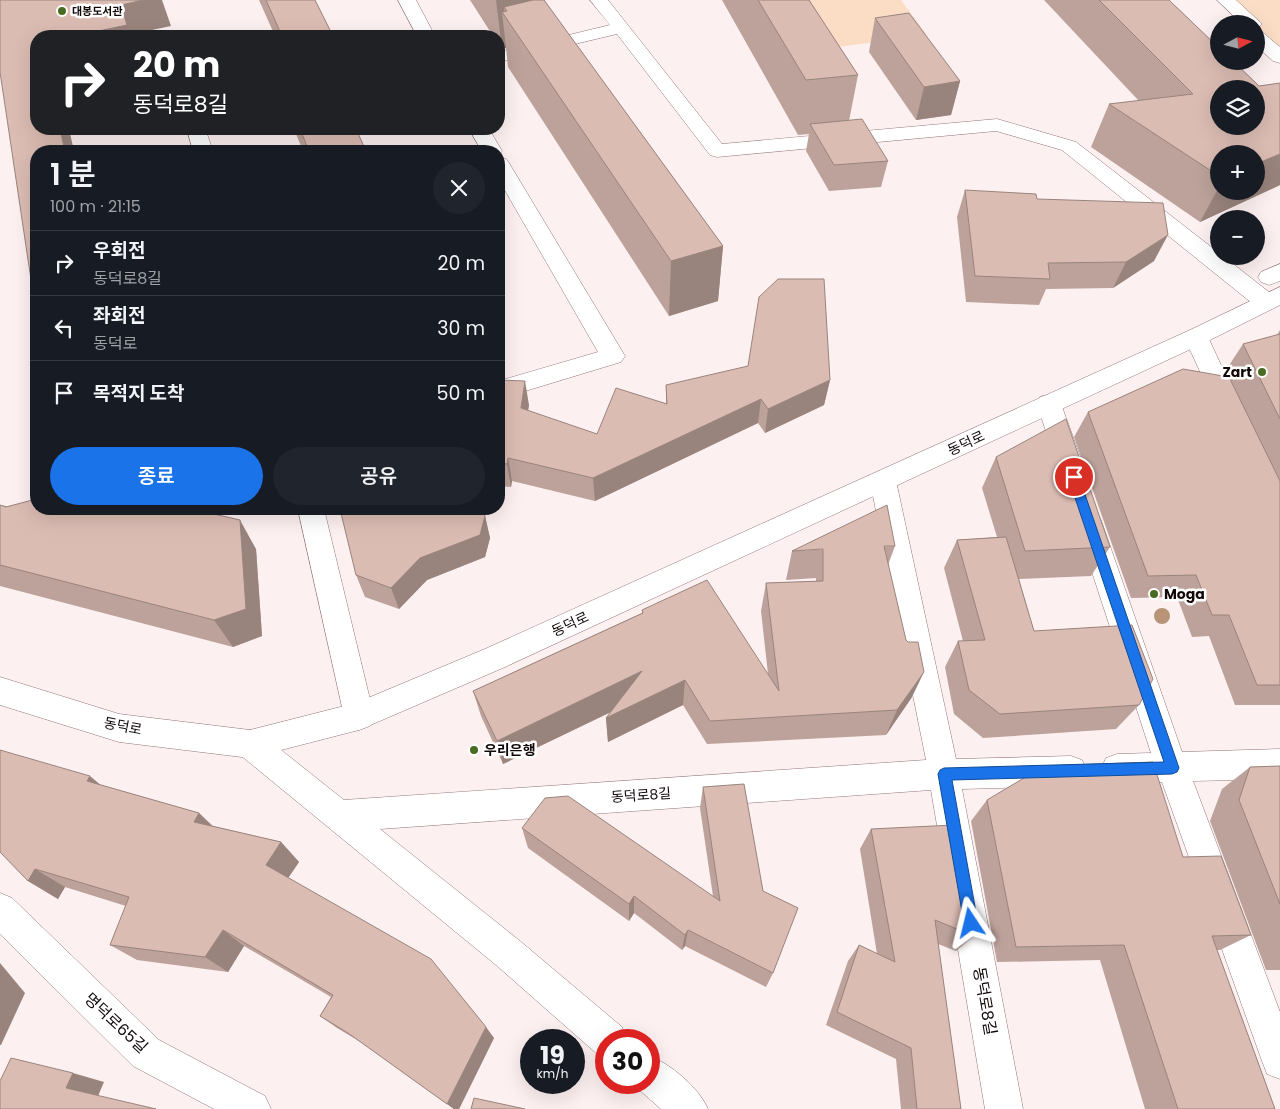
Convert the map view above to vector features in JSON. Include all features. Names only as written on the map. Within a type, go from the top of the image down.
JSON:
[{"type":"street","points":[[406,0],[423,30]]},
{"type":"street","points":[[599,0],[717,152],[997,125],[1069,146],[1274,287]]},
{"type":"street","points":[[1216,0],[1232,15]]},
{"type":"street","points":[[1226,0],[1243,15]]},
{"type":"street","points":[[505,56],[621,28]]},
{"type":"street","points":[[1265,35],[1280,48]]},
{"type":"street","points":[[1265,44],[1280,57]]},
{"type":"street","points":[[505,172],[613,356],[505,388]]},
{"type":"street","name":"동덕로","points":[[0,692],[119,728],[250,744],[359,716],[495,658],[1196,337],[1274,287]]},
{"type":"street","points":[[1196,337],[1238,427]]},
{"type":"street","points":[[1049,404],[1172,768],[1280,1061]]},
{"type":"street","points":[[883,481],[944,774]]},
{"type":"street","points":[[311,515],[359,716]]},
{"type":"street","points":[[250,744],[508,953],[596,1029]]},
{"type":"street","name":"동덕로8길","points":[[338,816],[944,774],[1280,764]]},
{"type":"street","name":"동덕로8길","points":[[944,774],[1004,1109]]},
{"type":"street","name":"명덕로65길","points":[[0,910],[146,1053],[252,1109]]},
{"type":"street","points":[[660,1084],[689,1109]]},
{"type":"shaded area","points":[[808,0],[901,0],[927,35],[838,47]]},
{"type":"shaded area","points":[[1229,0],[1280,0],[1280,49],[1265,36],[1265,15],[1246,15]]},
{"type":"building","points":[[0,0],[143,0],[121,5],[127,25],[103,30],[30,30],[30,135],[61,135],[64,145],[30,145],[30,273],[0,72]]},
{"type":"building","points":[[266,0],[315,0],[330,30],[279,30]]},
{"type":"building","points":[[533,0],[544,0],[723,246],[671,261],[502,12],[507,11],[504,7]]},
{"type":"building","points":[[758,0],[809,0],[858,75],[806,80]]},
{"type":"building","points":[[1099,0],[1169,0],[1210,39],[1210,70],[1242,70],[1253,80],[1210,80],[1210,135],[1265,135],[1265,85],[1280,83],[1280,154],[1265,160],[1265,145],[1210,145],[1210,170],[1109,104],[1193,94]]},
{"type":"building","points":[[909,13],[960,81],[924,87],[875,18]]},
{"type":"building","points":[[862,119],[888,161],[834,165],[810,124]]},
{"type":"building","points":[[302,135],[359,135],[363,145],[307,145]]},
{"type":"building","points":[[965,190],[1036,194],[1037,199],[1163,203],[1168,235],[1126,262],[1048,263],[1050,279],[975,276]]},
{"type":"building","points":[[778,279],[824,279],[830,380],[768,409],[761,399],[593,478],[508,458],[507,464],[505,464],[505,380],[525,381],[521,408],[597,434],[616,388],[667,404],[666,385],[748,366],[759,297]]},
{"type":"building","points":[[1280,334],[1280,419],[1243,344]]},
{"type":"building","points":[[1183,369],[1229,377],[1280,481],[1280,685],[1257,685],[1229,615],[1212,615],[1196,575],[1148,576],[1088,412]]},
{"type":"building","points":[[1066,419],[1110,547],[1025,551],[996,457]]},
{"type":"building","points":[[30,501],[30,515],[218,515],[240,520],[246,609],[214,620],[0,565],[0,505],[6,507]]},
{"type":"building","points":[[887,505],[895,546],[884,546],[906,640],[908,642],[918,642],[924,672],[897,710],[710,721],[685,680],[606,718],[642,671],[497,741],[473,691],[643,613],[642,610],[707,580],[779,691],[766,583],[823,581],[823,549],[792,551]]},
{"type":"building","points":[[341,515],[485,516],[480,535],[420,558],[391,588],[356,575]]},
{"type":"building","points":[[1006,537],[1034,631],[1132,625],[1153,679],[1139,705],[1000,714],[969,690],[958,641],[985,640],[957,540]]},
{"type":"building","points":[[0,750],[90,776],[87,781],[199,813],[194,822],[281,842],[266,865],[431,959],[486,1027],[447,1104],[348,1033],[320,1016],[333,995],[223,930],[205,957],[110,945],[129,897],[35,869],[28,881],[0,852]]},
{"type":"building","points":[[1153,762],[1183,857],[1221,856],[1251,935],[1212,936],[1275,1109],[1178,1109],[1124,945],[1016,947],[987,800],[1044,766]]},
{"type":"building","points":[[1280,766],[1280,904],[1239,800],[1250,767]]},
{"type":"building","points":[[744,784],[763,891],[798,908],[773,973],[688,930],[685,935],[634,896],[629,904],[522,828],[545,798],[568,796],[720,901],[703,787]]},
{"type":"building","points":[[954,825],[974,936],[935,920],[961,1109],[917,1109],[911,1048],[837,1012],[859,945],[895,962],[871,829]]},
{"type":"building","points":[[11,1058],[73,1073],[66,1088],[156,1109],[0,1109],[0,1081]]},
{"type":"building","points":[[474,1098],[525,1109],[471,1109]]},
{"type":"place","name":"대봉도서관","points":[[62,11]]},
{"type":"place","name":"Zart","points":[[1262,372]]},
{"type":"place","name":"Moga","points":[[1154,594]]},
{"type":"place","name":"우리은행","points":[[474,750]]},
{"type":"route","points":[[971,923],[944,774],[1172,768],[1074,477]]}]
